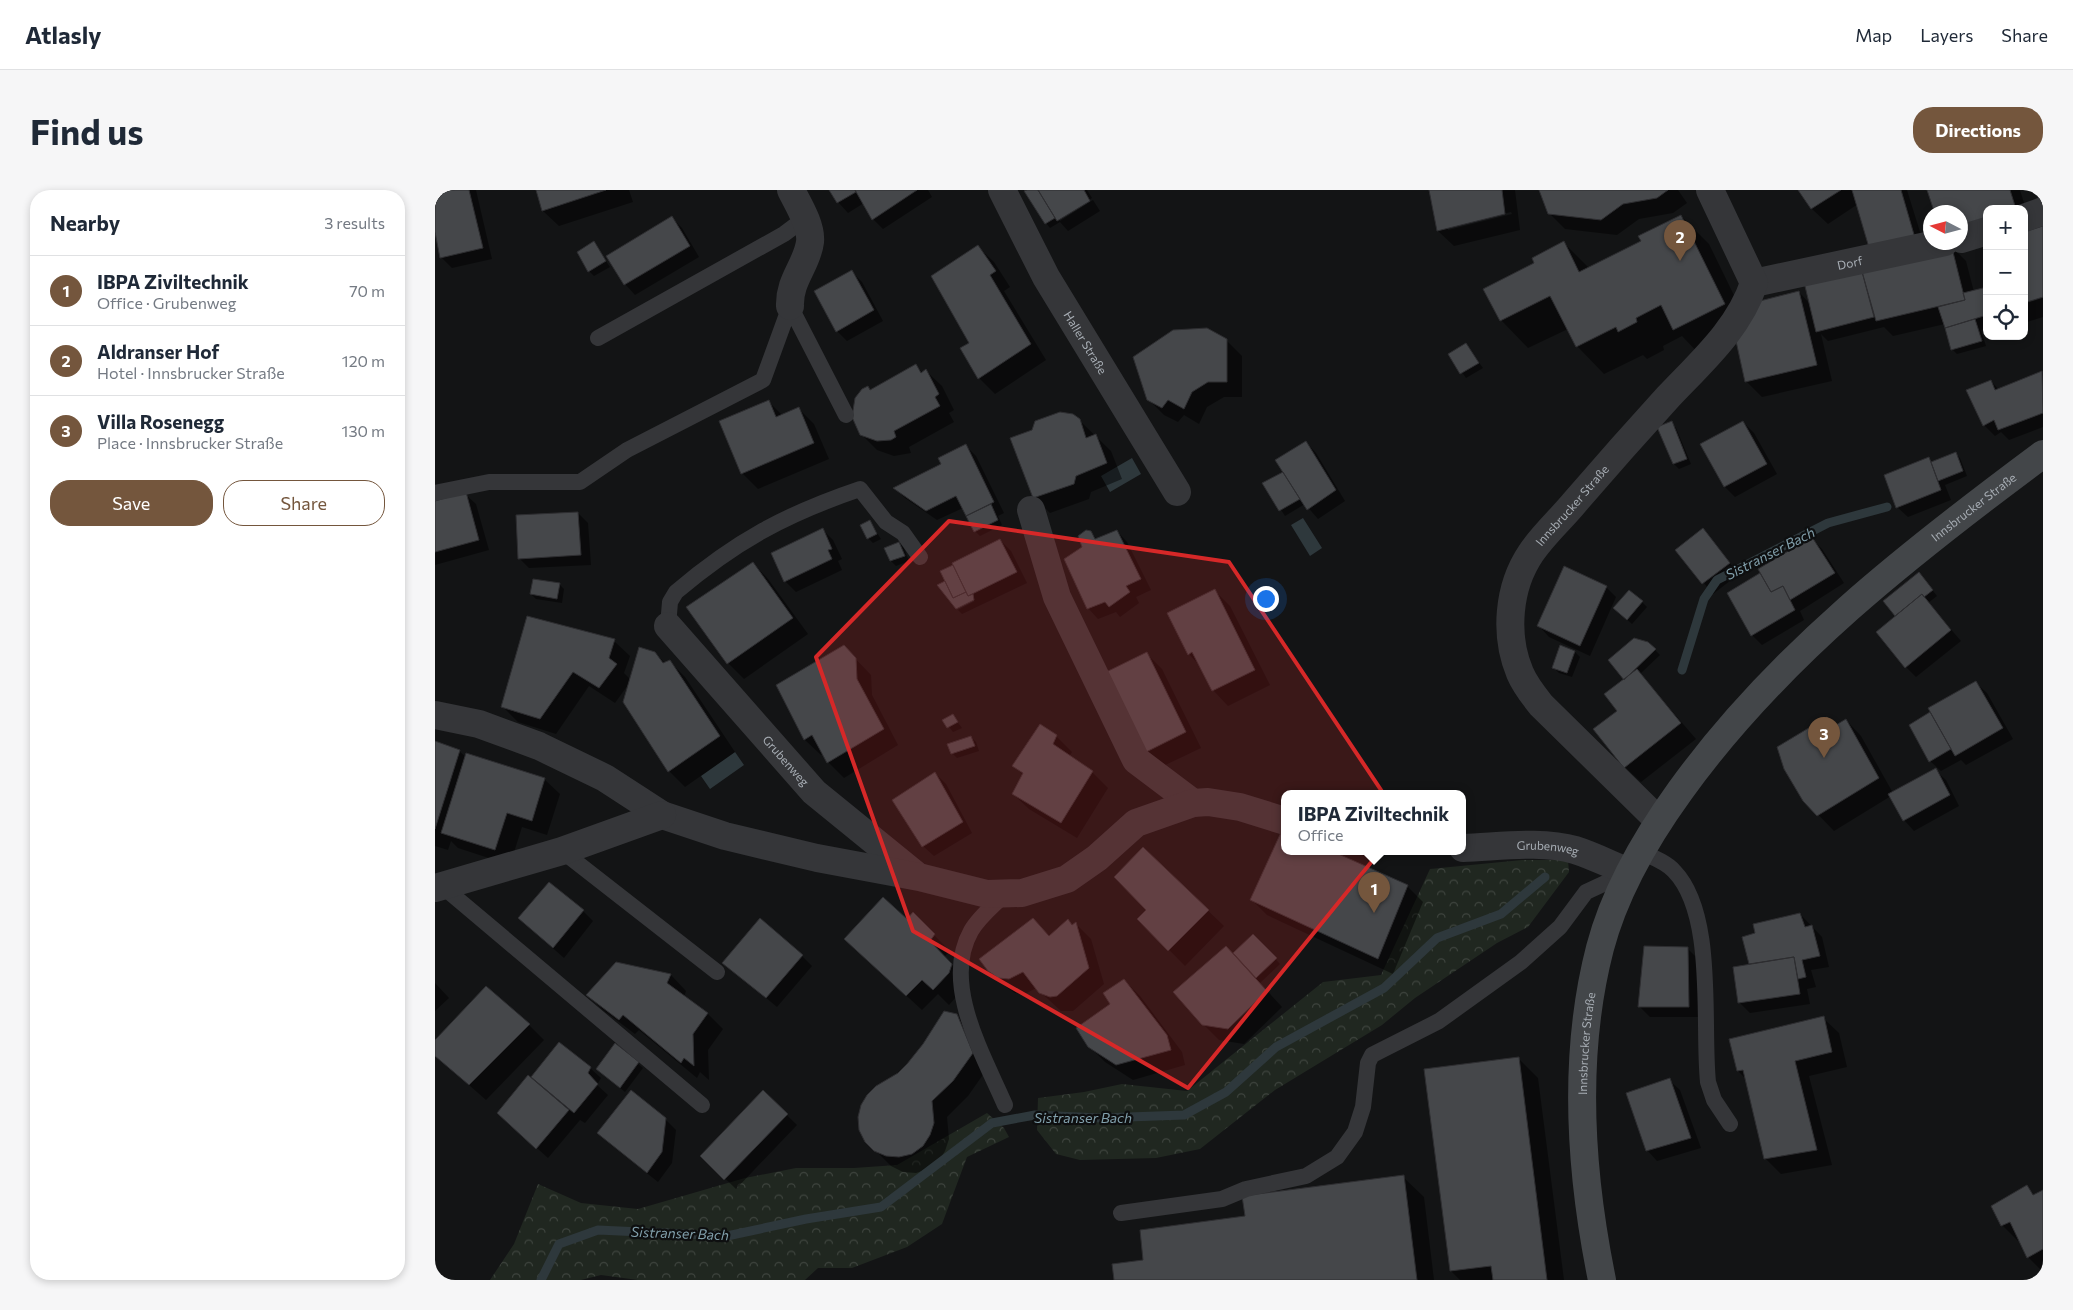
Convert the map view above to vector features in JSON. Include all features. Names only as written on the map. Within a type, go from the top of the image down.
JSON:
[{"type":"main road","name":"Innsbrucker Straße","points":[[1602,1280],[1595,1247],[1585,1167],[1582,1073],[1584,1038],[1588,998],[1601,946],[1635,862],[1659,821],[1697,767],[1736,719],[1850,606],[1933,538],[2043,454]]},
{"type":"street","points":[[790,306],[793,283],[811,240],[791,190]]},
{"type":"street","name":"Haller Straße","points":[[1002,190],[1046,277],[1177,492]]},
{"type":"street","points":[[1710,190],[1754,283]]},
{"type":"street","points":[[2028,217],[2043,211]]},
{"type":"street","points":[[1968,237],[1983,232]]},
{"type":"street","name":"Dorf","points":[[1754,283],[1923,247]]},
{"type":"street","name":"Innsbrucker Straße","points":[[1659,821],[1541,705],[1527,685],[1516,660],[1513,645],[1512,599],[1521,572],[1531,552],[1728,332],[1744,308],[1754,283]]},
{"type":"street","points":[[1031,510],[1057,597],[1136,760],[1193,803]]},
{"type":"street","name":"Grubenweg","points":[[668,626],[814,792],[919,877]]},
{"type":"street","name":"Grubenweg","points":[[435,715],[479,724],[539,746],[605,778],[662,815],[725,836],[817,858],[919,877],[987,894],[1022,893],[1067,879],[1097,858],[1136,823],[1193,803],[1208,802],[1240,807],[1281,820]]},
{"type":"street","points":[[439,887],[562,850],[662,815]]},
{"type":"street","name":"Grubenweg","points":[[1466,848],[1543,845],[1563,847],[1635,862]]},
{"type":"lane","points":[[598,338],[784,234],[804,219]]},
{"type":"lane","points":[[790,306],[846,415]]},
{"type":"lane","points":[[435,493],[489,482],[581,482],[627,450],[763,380],[790,306]]},
{"type":"lane","points":[[668,626],[670,602],[676,592],[734,547],[795,513],[860,489],[886,522],[903,534],[920,557]]},
{"type":"lane","points":[[562,850],[717,972]]},
{"type":"lane","points":[[1121,1213],[1222,1199],[1246,1189],[1306,1176],[1337,1157],[1355,1132],[1363,1107],[1368,1063],[1372,1054],[1439,1021],[1521,962],[1560,927],[1585,892],[1635,862],[1672,869],[1685,885],[1695,911],[1703,950],[1708,1082],[1714,1100],[1730,1124]]},
{"type":"lane","points":[[439,887],[702,1105]]},
{"type":"lane","points":[[1004,895],[971,931],[963,948],[961,975],[970,1023],[1005,1105]]},
{"type":"highlighted area","points":[[949,521],[1229,562],[1403,823],[1188,1088],[913,931],[816,657]]},
{"type":"green space","points":[[1522,860],[1568,860],[1569,872],[1528,927],[1497,943],[1415,998],[1382,1025],[1275,1090],[1200,1149],[1156,1158],[1080,1160],[1056,1154],[1037,1130],[1038,1098],[1084,1092],[1122,1084],[1187,1091],[1323,982],[1381,975],[1430,869]]},
{"type":"green space","points":[[987,1113],[1004,1128],[1009,1137],[967,1157],[942,1224],[907,1247],[852,1268],[818,1268],[805,1280],[638,1280],[601,1275],[581,1280],[490,1280],[514,1244],[538,1184],[581,1203],[638,1209],[745,1178],[796,1168],[854,1168],[897,1165]]},
{"type":"shaded area","points":[[1132,458],[1141,474],[1110,492],[1101,476]]},
{"type":"shaded area","points":[[1303,518],[1322,548],[1310,556],[1291,525]]},
{"type":"shaded area","points":[[735,752],[744,765],[710,789],[701,776]]},
{"type":"building","points":[[435,190],[469,190],[483,248],[440,258],[435,232]]},
{"type":"building","points":[[536,190],[606,190],[542,211]]},
{"type":"building","points":[[829,190],[855,190],[856,192],[837,203]]},
{"type":"building","points":[[855,190],[917,190],[872,220]]},
{"type":"building","points":[[1038,190],[1055,218],[1045,224],[1024,191]]},
{"type":"building","points":[[1038,190],[1084,190],[1090,201],[1057,221]]},
{"type":"building","points":[[1429,190],[1502,190],[1505,214],[1437,231]]},
{"type":"building","points":[[1539,190],[1668,190],[1657,198],[1623,204],[1601,220],[1548,214]]},
{"type":"building","points":[[1798,190],[1841,190],[1811,209]]},
{"type":"building","points":[[1852,190],[1901,190],[1915,238],[1870,251]]},
{"type":"building","points":[[1927,190],[2010,190],[2015,205],[1983,205],[1983,220],[1968,226],[1968,205],[1932,205]]},
{"type":"building","points":[[1681,215],[1725,304],[1673,330],[1661,305],[1636,318],[1637,322],[1618,332],[1616,327],[1576,347],[1550,296],[1500,321],[1483,289],[1534,263],[1532,258],[1564,241],[1579,272],[1641,241],[1638,236]]},
{"type":"building","points":[[672,216],[690,246],[624,285],[606,256]]},
{"type":"building","points":[[2043,226],[2043,297],[2028,302],[2028,250],[2028,231]]},
{"type":"building","points":[[594,241],[606,261],[588,272],[577,252]]},
{"type":"building","points":[[978,245],[996,271],[990,275],[1031,344],[978,379],[960,348],[969,343],[931,276]]},
{"type":"building","points":[[1928,250],[1952,250],[1965,300],[1876,321],[1861,268]]},
{"type":"building","points":[[1861,268],[1874,317],[1816,332],[1804,282]]},
{"type":"building","points":[[852,270],[874,310],[836,332],[814,291]]},
{"type":"building","points":[[1983,288],[1983,316],[1945,328],[1938,307],[1965,300],[1963,293]]},
{"type":"building","points":[[1799,291],[1817,365],[1745,382],[1736,341],[1752,303]]},
{"type":"building","points":[[1975,319],[1982,341],[1951,350],[1945,328]]},
{"type":"building","points":[[1207,328],[1227,339],[1227,382],[1208,382],[1192,392],[1184,409],[1168,400],[1162,408],[1147,400],[1133,357],[1173,330]]},
{"type":"building","points":[[1466,343],[1479,363],[1460,374],[1448,354]]},
{"type":"building","points":[[916,364],[921,373],[926,369],[939,394],[935,397],[940,406],[894,431],[896,437],[891,440],[877,441],[860,435],[852,417],[855,398],[862,389],[868,386],[870,390]]},
{"type":"building","points":[[2042,371],[2043,413],[1998,430],[1994,420],[1983,426],[1966,390],[1991,380],[1995,390]]},
{"type":"building","points":[[769,400],[776,417],[799,407],[814,443],[741,474],[719,421]]},
{"type":"building","points":[[1060,412],[1073,414],[1080,419],[1086,438],[1096,434],[1107,463],[1076,476],[1074,484],[1033,498],[1010,438],[1032,430],[1035,421]]},
{"type":"building","points":[[1672,421],[1687,459],[1673,464],[1657,427]]},
{"type":"building","points":[[1743,421],[1767,464],[1724,487],[1700,444]]},
{"type":"building","points":[[1306,441],[1336,490],[1307,510],[1275,460]]},
{"type":"building","points":[[966,444],[994,502],[966,516],[956,496],[926,511],[893,488],[941,464],[938,458]]},
{"type":"building","points":[[1956,452],[1963,471],[1938,481],[1931,462]]},
{"type":"building","points":[[1929,457],[1941,490],[1896,508],[1884,475]]},
{"type":"building","points":[[1283,472],[1300,499],[1279,511],[1262,483]]},
{"type":"building","points":[[466,492],[479,540],[435,552],[435,501]]},
{"type":"building","points":[[991,504],[998,520],[974,532],[966,516]]},
{"type":"building","points":[[578,512],[581,555],[518,559],[516,515]]},
{"type":"building","points":[[870,520],[877,534],[867,539],[860,525]]},
{"type":"building","points":[[823,528],[832,549],[828,550],[832,559],[784,582],[771,553]]},
{"type":"building","points":[[1703,528],[1730,563],[1702,584],[1675,550]]},
{"type":"building","points":[[1086,530],[1091,531],[1095,539],[1117,530],[1141,579],[1126,586],[1130,592],[1109,607],[1105,602],[1087,609],[1064,559],[1082,547],[1078,536]]},
{"type":"building","points":[[1812,537],[1835,573],[1790,600],[1783,586],[1771,592],[1758,569]]},
{"type":"building","points":[[1000,539],[1017,572],[968,596],[952,563]]},
{"type":"building","points":[[899,542],[905,556],[890,561],[884,548]]},
{"type":"building","points":[[753,562],[793,618],[727,664],[686,607]]},
{"type":"building","points":[[953,565],[966,592],[953,598],[940,571]]},
{"type":"building","points":[[1564,566],[1607,586],[1580,646],[1537,626]]},
{"type":"building","points":[[1919,572],[1933,590],[1924,597],[1922,594],[1895,616],[1883,601]]},
{"type":"building","points":[[1760,573],[1771,592],[1783,586],[1795,610],[1751,636],[1727,593]]},
{"type":"building","points":[[533,579],[560,583],[557,599],[530,594]]},
{"type":"building","points":[[945,581],[953,598],[966,592],[968,596],[973,594],[974,600],[956,609],[937,585]]},
{"type":"building","points":[[1215,589],[1255,670],[1212,691],[1192,652],[1188,655],[1167,613]]},
{"type":"building","points":[[1629,590],[1643,601],[1627,620],[1613,608]]},
{"type":"building","points":[[1922,594],[1951,630],[1905,668],[1876,632]]},
{"type":"building","points":[[527,616],[615,639],[609,658],[617,664],[599,688],[573,672],[540,719],[501,707]]},
{"type":"building","points":[[1634,638],[1648,642],[1656,649],[1624,680],[1608,660]]},
{"type":"building","points":[[844,645],[856,658],[857,679],[884,729],[827,763],[812,735],[804,740],[776,685]]},
{"type":"building","points":[[1560,645],[1575,651],[1567,673],[1552,668]]},
{"type":"building","points":[[639,647],[655,652],[663,663],[670,660],[720,736],[668,772],[623,702]]},
{"type":"building","points":[[1147,652],[1186,732],[1142,754],[1098,676]]},
{"type":"building","points":[[1637,669],[1681,723],[1624,768],[1593,729],[1617,711],[1604,694]]},
{"type":"building","points":[[1976,681],[2003,728],[1955,756],[1928,708]]},
{"type":"building","points":[[1930,712],[1951,749],[1929,762],[1909,725]]},
{"type":"building","points":[[953,714],[958,722],[947,728],[942,720]]},
{"type":"building","points":[[1827,717],[1831,728],[1846,719],[1879,778],[1817,816],[1803,801],[1784,769],[1777,747]]},
{"type":"building","points":[[1040,724],[1057,735],[1053,744],[1093,771],[1061,823],[1012,794],[1023,773],[1012,766]]},
{"type":"building","points":[[971,736],[975,746],[951,754],[947,744]]},
{"type":"building","points":[[435,741],[460,750],[435,829]]},
{"type":"building","points":[[466,753],[545,778],[532,821],[507,813],[495,850],[441,833]]},
{"type":"building","points":[[1936,768],[1950,795],[1903,821],[1888,794]]},
{"type":"building","points":[[935,772],[963,822],[922,847],[892,800]]},
{"type":"building","points":[[1281,832],[1281,855],[1341,855],[1408,885],[1378,959],[1250,900]]},
{"type":"building","points":[[1143,847],[1209,910],[1168,951],[1137,919],[1146,910],[1114,877]]},
{"type":"building","points":[[549,882],[584,910],[553,948],[518,918]]},
{"type":"building","points":[[883,897],[907,919],[913,912],[935,934],[930,941],[952,964],[949,973],[933,990],[922,980],[906,996],[844,939]]},
{"type":"building","points":[[1800,913],[1805,927],[1812,925],[1820,956],[1802,960],[1806,977],[1798,979],[1794,957],[1749,964],[1742,937],[1755,933],[1753,924]]},
{"type":"building","points":[[760,918],[803,955],[766,998],[722,963]]},
{"type":"building","points":[[1033,918],[1049,936],[1068,919],[1072,925],[1076,922],[1089,968],[1057,996],[1050,997],[1039,993],[1023,972],[1009,979],[998,978],[988,971],[979,959]]},
{"type":"building","points":[[1253,934],[1277,958],[1256,978],[1233,953]]},
{"type":"building","points":[[1226,946],[1267,991],[1228,1029],[1202,1025],[1173,992]]},
{"type":"building","points":[[1644,946],[1688,947],[1689,1007],[1638,1007]]},
{"type":"building","points":[[1794,957],[1800,994],[1738,1003],[1733,967]]},
{"type":"building","points":[[616,962],[671,974],[667,983],[708,1013],[693,1034],[694,1066],[684,1058],[681,1063],[623,1015],[619,1020],[586,995]]},
{"type":"building","points":[[1124,979],[1167,1035],[1171,1050],[1116,1065],[1088,1047],[1076,1028],[1110,1004],[1103,993]]},
{"type":"building","points":[[486,986],[530,1024],[469,1085],[435,1056],[435,1040]]},
{"type":"building","points":[[944,1011],[957,1014],[973,1053],[953,1081],[932,1101],[934,1123],[930,1135],[923,1146],[912,1154],[899,1157],[886,1156],[874,1151],[865,1142],[859,1130],[858,1117],[861,1105],[876,1086],[898,1073],[907,1064],[923,1044]]},
{"type":"building","points":[[1824,1016],[1832,1052],[1795,1061],[1817,1150],[1764,1159],[1743,1070],[1737,1071],[1729,1039]]},
{"type":"building","points":[[559,1042],[591,1067],[588,1073],[598,1084],[574,1113],[531,1077]]},
{"type":"building","points":[[615,1043],[639,1062],[620,1088],[596,1069]]},
{"type":"building","points":[[1519,1057],[1547,1280],[1493,1280],[1491,1266],[1450,1271],[1424,1069]]},
{"type":"building","points":[[528,1075],[569,1110],[536,1149],[497,1113]]},
{"type":"building","points":[[1670,1078],[1691,1138],[1646,1151],[1626,1093]]},
{"type":"building","points":[[631,1090],[666,1118],[662,1152],[647,1173],[597,1133]]},
{"type":"building","points":[[763,1090],[788,1114],[724,1180],[700,1156]]},
{"type":"building","points":[[1404,1175],[1417,1280],[1114,1280],[1112,1264],[1143,1260],[1140,1230],[1245,1216],[1242,1196]]},
{"type":"building","points":[[2027,1185],[2033,1195],[2043,1190],[2043,1249],[2027,1258],[2010,1222],[2001,1226],[1991,1206]]},
{"type":"waterway","name":"Sistranser Bach","points":[[1682,670],[1704,599],[1717,580],[1828,523],[1887,507]]},
{"type":"waterway","name":"Sistranser Bach","points":[[541,1280],[559,1244],[598,1230],[727,1236],[806,1219],[881,1207],[992,1123],[1035,1115],[1100,1118],[1184,1115],[1226,1092],[1276,1047],[1384,988],[1437,938],[1501,914],[1545,877]]},
{"type":"place","name":"Aldranser Hof","points":[[1680,261]]},
{"type":"place","name":"Villa Rosenegg","points":[[1824,758]]},
{"type":"place","name":"IBPA Ziviltechnik","points":[[1374,913]]}]
